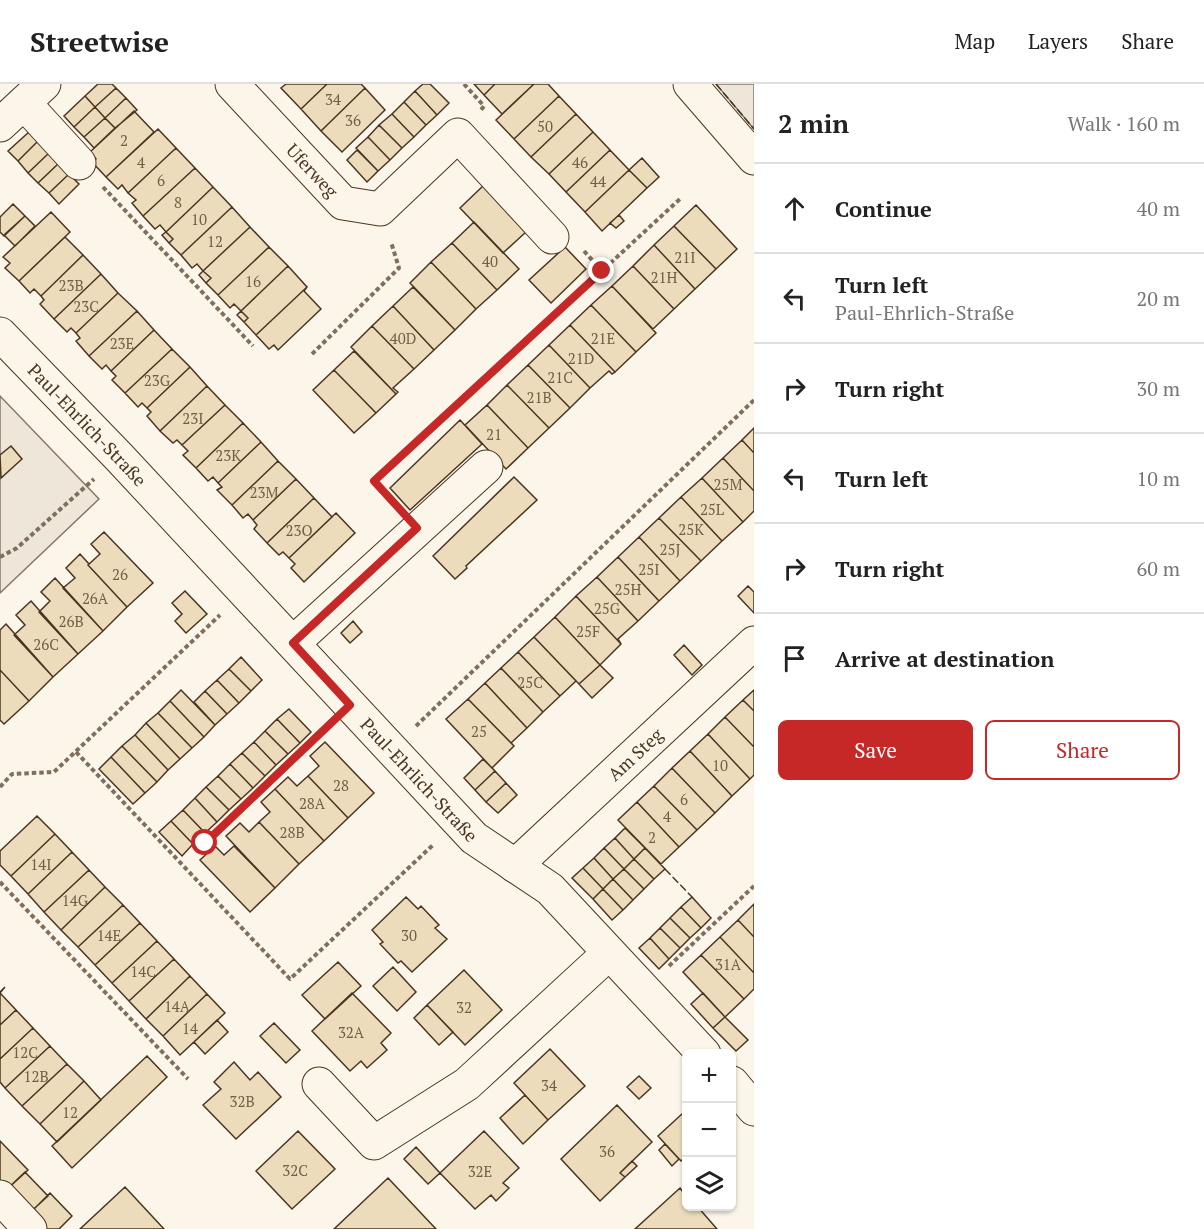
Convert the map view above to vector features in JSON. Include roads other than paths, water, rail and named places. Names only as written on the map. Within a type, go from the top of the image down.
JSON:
[{"type":"street","name":"Uferweg","points":[[232,84],[343,203],[380,209],[458,135],[552,237]]},
{"type":"street","points":[[690,84],[754,158]]},
{"type":"street","points":[[0,125],[34,93],[80,163]]},
{"type":"street","name":"Paul-Ehrlich-Straße","points":[[0,334],[119,457],[474,838],[550,890],[700,1049]]},
{"type":"street","points":[[293,643],[486,467]]},
{"type":"street","name":"Am Steg","points":[[514,866],[754,643]]},
{"type":"street","points":[[320,1084],[374,1143],[467,1084],[609,953]]},
{"type":"street","points":[[736,1088],[754,1109]]},
{"type":"street","points":[[0,1197],[30,1229]]}]
